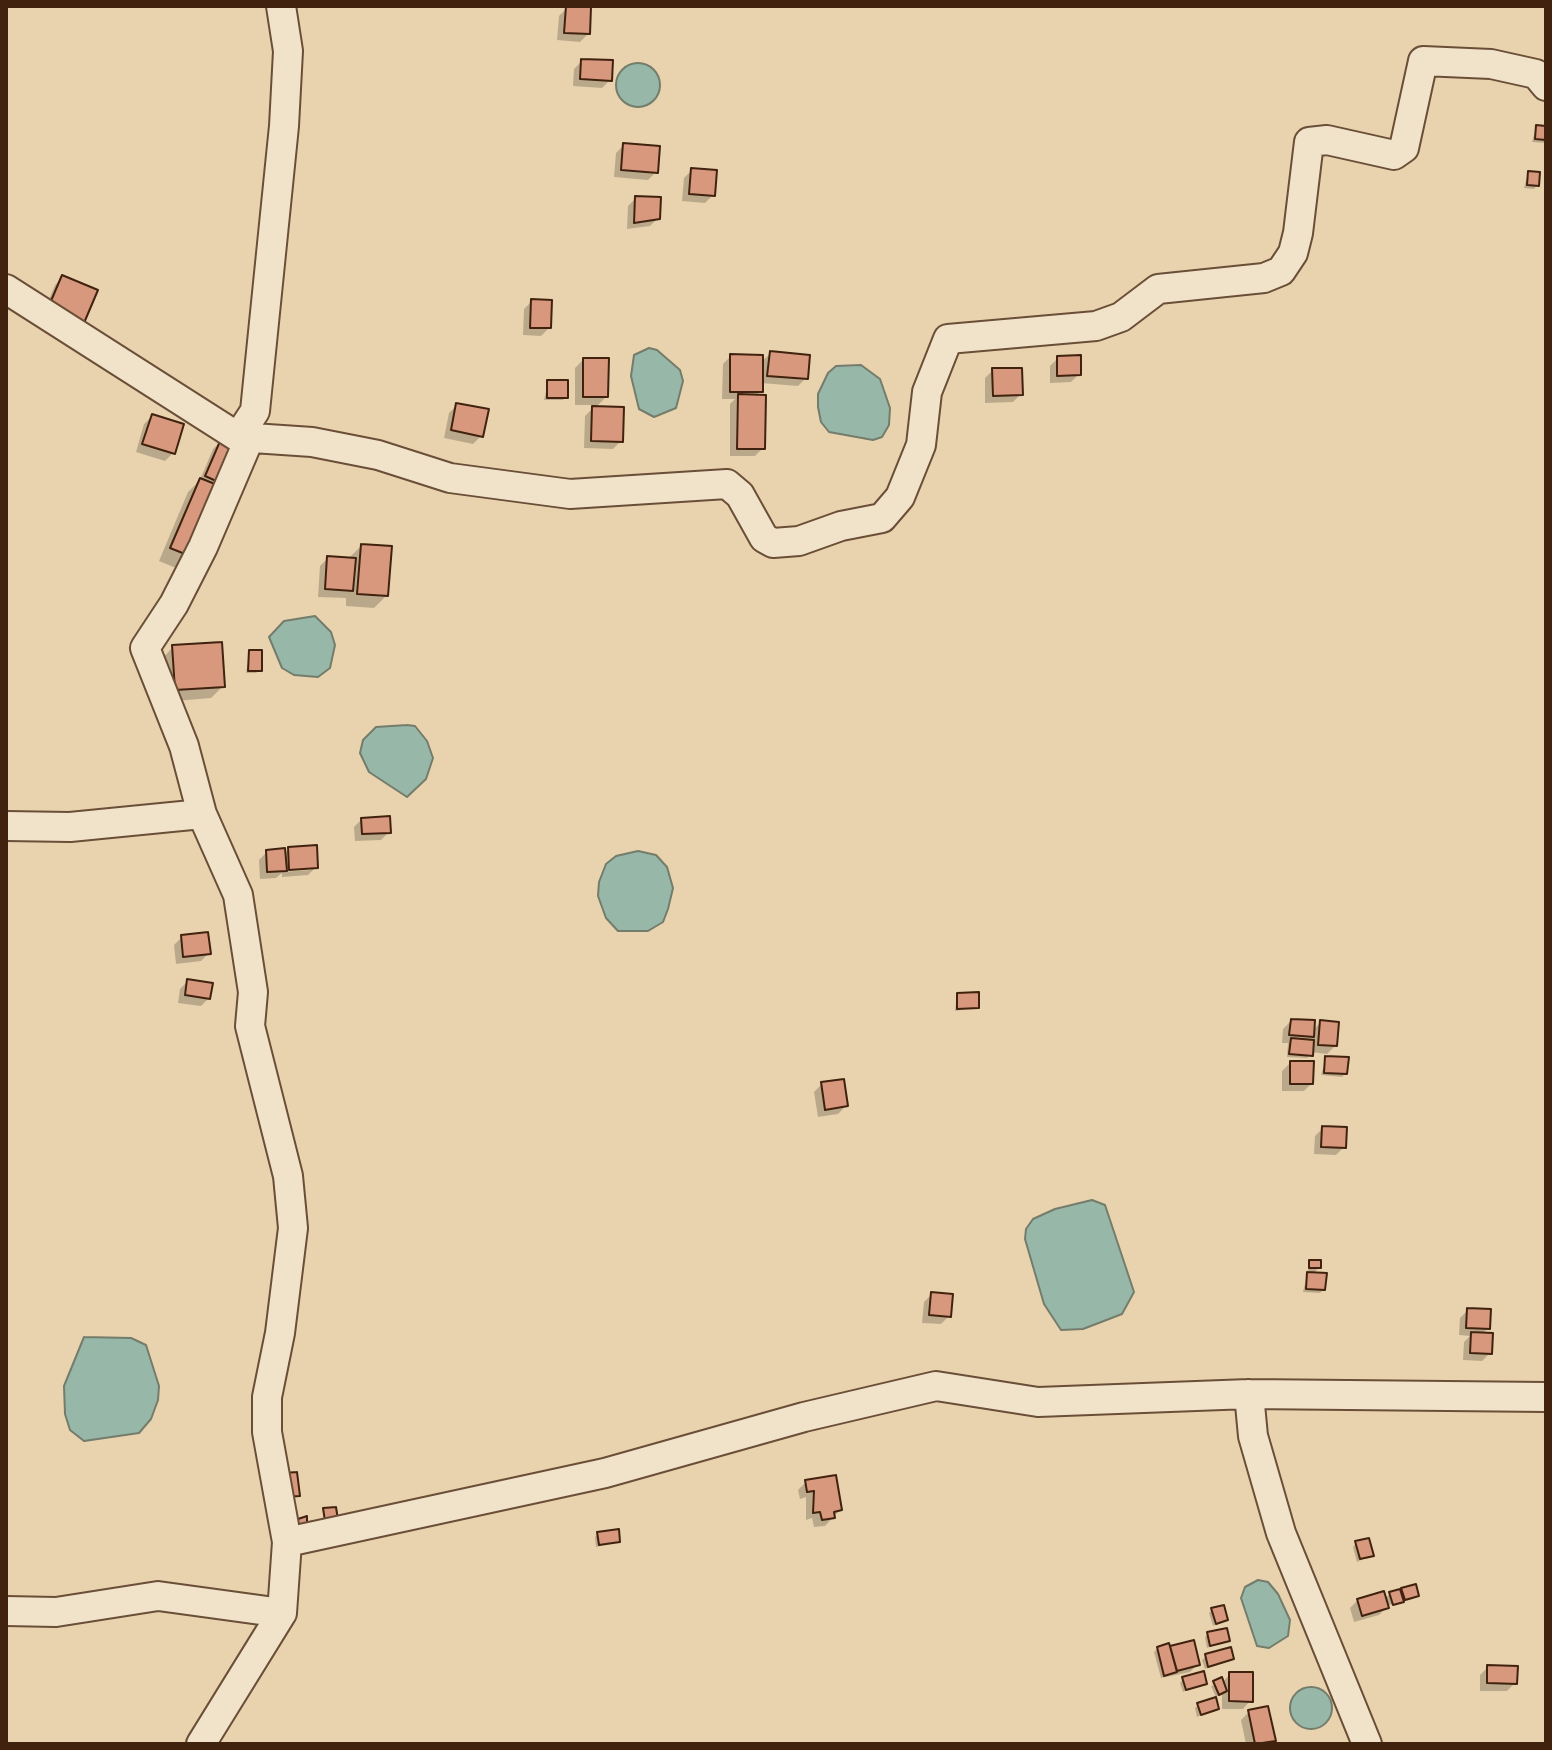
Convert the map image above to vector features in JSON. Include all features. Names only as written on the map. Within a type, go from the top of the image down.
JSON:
[{"type":"street","points":[[238,437],[255,411],[272,267],[288,51],[281,6]]},
{"type":"street","points":[[238,437],[312,442],[378,455],[450,478],[570,494],[727,484],[740,495],[764,538],[773,543],[799,541],[841,526],[882,518],[900,497],[921,445],[927,392],[948,339],[1096,326],[1121,317],[1158,289],[1264,278],[1281,271],[1293,253],[1298,233],[1309,142],[1327,140],[1394,155],[1404,148],[1423,61],[1491,64],[1536,74],[1546,86]]},
{"type":"street","points":[[6,289],[247,444],[203,547],[174,604],[145,648],[184,746],[202,814],[238,895],[252,980],[250,1026],[288,1176],[293,1228],[280,1333],[267,1397],[267,1432],[287,1542],[282,1613],[201,1744]]},
{"type":"street","points":[[6,826],[70,827],[202,814]]},
{"type":"street","points":[[287,1542],[605,1473],[804,1417],[936,1386],[1038,1402],[1249,1394],[1546,1397]]},
{"type":"street","points":[[1249,1394],[1253,1436],[1281,1533],[1367,1744]]},
{"type":"street","points":[[6,1611],[56,1612],[158,1596],[282,1613]]},
{"type":"shaded area","points":[[638,63],[654,69],[660,85],[654,101],[638,107],[622,101],[616,85],[622,69]]},
{"type":"shaded area","points":[[649,348],[657,350],[680,370],[683,381],[676,408],[654,417],[639,409],[631,376],[634,355]]},
{"type":"shaded area","points":[[861,365],[880,379],[890,408],[889,425],[882,437],[873,440],[829,432],[821,422],[818,407],[818,394],[828,373],[836,366]]},
{"type":"shaded area","points":[[315,616],[331,632],[335,645],[330,668],[318,677],[294,675],[282,668],[269,637],[284,621]]},
{"type":"shaded area","points":[[415,726],[427,741],[433,758],[426,779],[407,797],[369,772],[360,753],[363,740],[376,727]]},
{"type":"shaded area","points":[[638,851],[656,855],[667,867],[673,888],[668,909],[663,922],[648,931],[618,931],[606,918],[598,896],[599,882],[606,864],[616,856]]},
{"type":"shaded area","points":[[1092,1200],[1105,1205],[1134,1292],[1122,1314],[1083,1329],[1061,1330],[1044,1304],[1025,1239],[1026,1229],[1033,1219],[1055,1209]]},
{"type":"shaded area","points":[[84,1337],[131,1338],[146,1345],[159,1386],[158,1400],[151,1419],[139,1433],[84,1441],[70,1430],[65,1414],[64,1386]]},
{"type":"shaded area","points":[[1258,1580],[1268,1582],[1278,1594],[1290,1620],[1288,1636],[1269,1648],[1257,1646],[1241,1598],[1245,1587]]},
{"type":"shaded area","points":[[1311,1687],[1326,1693],[1332,1708],[1326,1723],[1311,1729],[1296,1723],[1290,1708],[1296,1693]]},
{"type":"building","points":[[566,6],[591,7],[590,34],[564,33]]},
{"type":"building","points":[[581,59],[613,60],[612,81],[580,79]]},
{"type":"building","points":[[1536,125],[1546,126],[1546,140],[1535,139]]},
{"type":"building","points":[[623,143],[660,146],[658,173],[621,170]]},
{"type":"building","points":[[691,168],[717,170],[715,196],[689,194]]},
{"type":"building","points":[[1528,171],[1540,172],[1539,186],[1527,185]]},
{"type":"building","points":[[635,196],[661,197],[660,219],[634,223]]},
{"type":"building","points":[[62,275],[98,290],[84,323],[48,308]]},
{"type":"building","points":[[531,299],[552,300],[551,328],[530,328]]},
{"type":"building","points":[[770,351],[810,355],[808,379],[767,376]]},
{"type":"building","points":[[730,354],[763,355],[763,392],[730,392]]},
{"type":"building","points":[[1081,355],[1081,375],[1057,376],[1057,356]]},
{"type":"building","points":[[583,358],[609,358],[608,397],[583,397]]},
{"type":"building","points":[[992,368],[1022,368],[1023,395],[993,396]]},
{"type":"building","points":[[547,380],[568,380],[568,398],[547,398]]},
{"type":"building","points":[[738,394],[766,395],[765,449],[737,449]]},
{"type":"building","points":[[456,403],[489,409],[483,437],[451,430]]},
{"type":"building","points":[[592,406],[624,407],[623,442],[591,441]]},
{"type":"building","points":[[152,414],[184,424],[175,454],[142,444]]},
{"type":"building","points":[[221,439],[239,447],[223,484],[205,476]]},
{"type":"building","points":[[200,478],[220,486],[190,556],[170,548]]},
{"type":"building","points":[[361,544],[392,546],[388,596],[357,594]]},
{"type":"building","points":[[327,556],[356,558],[353,591],[325,589]]},
{"type":"building","points":[[222,642],[225,687],[175,690],[172,645]]},
{"type":"building","points":[[249,650],[262,650],[262,671],[248,671]]},
{"type":"building","points":[[390,816],[391,833],[362,834],[361,818]]},
{"type":"building","points":[[317,845],[318,868],[289,870],[288,847]]},
{"type":"building","points":[[285,848],[287,871],[267,872],[266,850]]},
{"type":"building","points":[[208,932],[211,954],[183,957],[181,935]]},
{"type":"building","points":[[187,979],[213,983],[210,999],[185,995]]},
{"type":"building","points":[[979,992],[979,1008],[957,1009],[957,993]]},
{"type":"building","points":[[1291,1019],[1315,1020],[1314,1037],[1289,1035]]},
{"type":"building","points":[[1320,1020],[1339,1022],[1337,1046],[1318,1045]]},
{"type":"building","points":[[1291,1038],[1314,1040],[1313,1056],[1289,1054]]},
{"type":"building","points":[[1325,1056],[1349,1057],[1347,1074],[1324,1073]]},
{"type":"building","points":[[1290,1061],[1314,1061],[1313,1084],[1290,1084]]},
{"type":"building","points":[[844,1079],[848,1106],[825,1110],[821,1082]]},
{"type":"building","points":[[1322,1126],[1347,1127],[1346,1148],[1321,1147]]},
{"type":"building","points":[[1309,1260],[1321,1260],[1321,1268],[1309,1268]]},
{"type":"building","points":[[1307,1272],[1327,1273],[1325,1290],[1306,1289]]},
{"type":"building","points":[[931,1292],[953,1294],[951,1317],[929,1315]]},
{"type":"building","points":[[1467,1308],[1491,1309],[1490,1329],[1466,1328]]},
{"type":"building","points":[[1471,1332],[1493,1333],[1492,1354],[1470,1353]]},
{"type":"building","points":[[297,1472],[300,1496],[286,1497],[284,1473]]},
{"type":"building","points":[[836,1475],[842,1510],[834,1512],[835,1518],[822,1520],[820,1512],[813,1513],[814,1491],[807,1492],[805,1480]]},
{"type":"building","points":[[336,1507],[338,1520],[325,1521],[323,1508]]},
{"type":"building","points":[[307,1516],[307,1523],[299,1526],[295,1520]]},
{"type":"building","points":[[619,1529],[620,1542],[599,1545],[597,1532]]},
{"type":"building","points":[[1369,1538],[1374,1556],[1360,1559],[1355,1541]]},
{"type":"building","points":[[1416,1584],[1419,1596],[1405,1600],[1401,1588]]},
{"type":"building","points":[[1400,1589],[1404,1602],[1393,1605],[1389,1592]]},
{"type":"building","points":[[1384,1591],[1389,1608],[1362,1616],[1357,1599]]},
{"type":"building","points":[[1224,1605],[1228,1620],[1216,1624],[1211,1608]]},
{"type":"building","points":[[1227,1628],[1230,1641],[1210,1646],[1207,1632]]},
{"type":"building","points":[[1194,1640],[1200,1665],[1177,1671],[1170,1646]]},
{"type":"building","points":[[1169,1643],[1177,1672],[1164,1676],[1157,1647]]},
{"type":"building","points":[[1231,1647],[1234,1659],[1208,1667],[1205,1654]]},
{"type":"building","points":[[1487,1665],[1518,1666],[1517,1684],[1487,1683]]},
{"type":"building","points":[[1204,1671],[1207,1684],[1186,1690],[1182,1677]]},
{"type":"building","points":[[1229,1672],[1253,1672],[1253,1702],[1229,1701]]},
{"type":"building","points":[[1222,1677],[1227,1691],[1219,1695],[1213,1681]]},
{"type":"building","points":[[1216,1697],[1219,1709],[1201,1715],[1197,1703]]},
{"type":"building","points":[[1268,1706],[1276,1741],[1255,1744],[1248,1710]]}]
